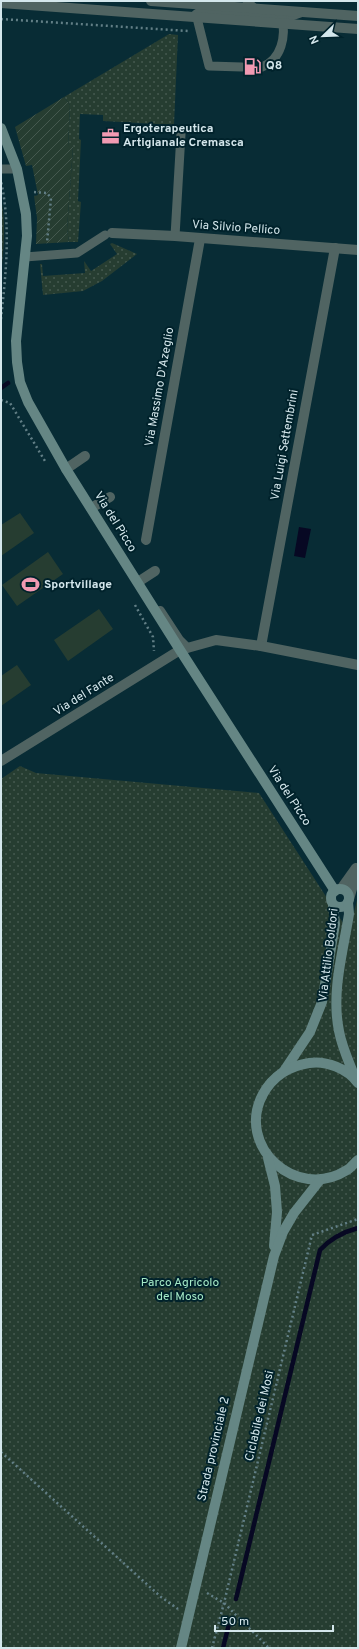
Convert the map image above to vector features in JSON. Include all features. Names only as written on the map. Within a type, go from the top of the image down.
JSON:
[{"type":"main road","name":"Via del Picco","points":[[1,128],[17,169],[26,214],[27,236],[16,341],[20,382],[36,416],[66,469],[157,613],[183,649],[338,890]]},
{"type":"main road","points":[[338,890],[348,894],[349,901],[342,908],[336,907],[333,905],[331,896],[338,890]]},
{"type":"main road","name":"Via Attilio Boldori","points":[[349,901],[349,914],[336,995],[336,1015],[339,1032],[357,1081]]},
{"type":"main road","name":"Via Attilio Boldori","points":[[283,1071],[310,1032],[322,1002],[335,924],[333,905]]},
{"type":"main road","points":[[274,1256],[277,1212],[275,1186],[268,1158],[259,1141],[256,1122],[259,1102],[268,1085],[283,1071],[298,1065],[313,1062],[324,1064],[344,1070],[357,1081]]},
{"type":"main road","points":[[268,1158],[283,1171],[301,1178],[320,1180],[358,1168]]},
{"type":"main road","points":[[348,1170],[358,1160]]},
{"type":"main road","points":[[274,1256],[283,1232],[294,1213],[320,1180]]},
{"type":"main road","name":"Strada provinciale 2","points":[[181,1648],[274,1256]]},
{"type":"street","points":[[151,1],[254,8],[282,17],[358,29]]},
{"type":"street","points":[[1,4],[196,17],[282,17],[303,12],[358,16]]},
{"type":"street","name":"Via Silvio Pellico","points":[[109,234],[175,236],[358,250]]},
{"type":"street","name":"Via Massimo D'Azeglio","points":[[146,540],[200,239]]},
{"type":"street","name":"Via Luigi Settembrini","points":[[261,646],[335,248]]},
{"type":"street","points":[[66,469],[86,456]]},
{"type":"street","points":[[91,508],[110,497]]},
{"type":"street","points":[[138,582],[155,571]]},
{"type":"street","points":[[183,649],[216,640],[261,646],[358,666]]},
{"type":"street","name":"Via del Fante","points":[[1,761],[183,649]]},
{"type":"street","points":[[338,890],[358,865]]},
{"type":"street","name":"Via Attilio Boldori","points":[[349,901],[358,868]]},
{"type":"lane","points":[[246,1],[254,8]]},
{"type":"lane","points":[[196,17],[209,66],[242,67]]},
{"type":"lane","points":[[262,67],[269,64],[277,55],[282,44],[282,17]]},
{"type":"lane","points":[[175,236],[181,134]]},
{"type":"lane","points":[[1,169],[17,169]]},
{"type":"lane","points":[[25,257],[77,253],[109,234]]},
{"type":"path","points":[[1,19],[201,32]]},
{"type":"path","points":[[1,181],[6,202],[8,235],[1,319]]},
{"type":"path","points":[[144,621],[153,637],[154,652],[151,656]]},
{"type":"path","name":"Ciclabile dei Mosi","points":[[212,1648],[224,1604],[312,1234],[358,1219]]},
{"type":"path","points":[[1,1452],[160,1597],[188,1615]]},
{"type":"path","points":[[195,1587],[224,1604],[269,1648]]},
{"type":"green space","points":[[169,34],[178,35],[174,125],[103,121],[103,115],[80,114],[79,139],[81,140],[78,201],[81,202],[78,242],[69,242],[67,229],[73,147],[68,147],[70,105],[64,97]]},
{"type":"green space","points":[[64,97],[70,105],[68,147],[73,147],[67,229],[69,242],[36,244],[37,218],[34,196],[38,195],[32,165],[26,166],[15,127]]},
{"type":"green space","points":[[1,198],[4,217],[4,236],[1,274]]},
{"type":"green space","points":[[112,243],[137,254],[102,281],[83,291],[43,295],[40,264],[42,264],[43,276],[85,273],[84,261],[91,271],[117,254],[110,244]]},
{"type":"green space","points":[[20,513],[34,533],[1,556],[1,525]]},
{"type":"green space","points":[[48,552],[63,574],[17,606],[2,585]]},
{"type":"green space","points":[[99,609],[113,629],[68,661],[54,640]]},
{"type":"green space","points":[[17,665],[31,685],[1,706],[1,676]]},
{"type":"green space","name":"Parco Agricolo del Moso","points":[[20,766],[36,773],[259,793],[349,932],[358,896],[358,1648],[1,1648],[1,779]]},
{"type":"water","points":[[299,527],[311,529],[305,558],[294,556]]},
{"type":"waterway","points":[[1,388],[8,383]]},
{"type":"waterway","points":[[236,1599],[320,1250],[328,1242],[338,1236],[347,1231],[358,1228]]},
{"type":"waterway","points":[[223,1648],[229,1624]]},
{"type":"place","name":"Q8","points":[[253,66]]},
{"type":"place","name":"Ergoterapeutica Artigianale Cremasca","points":[[110,136]]},
{"type":"place","name":"Sportvillage","points":[[31,585]]}]
